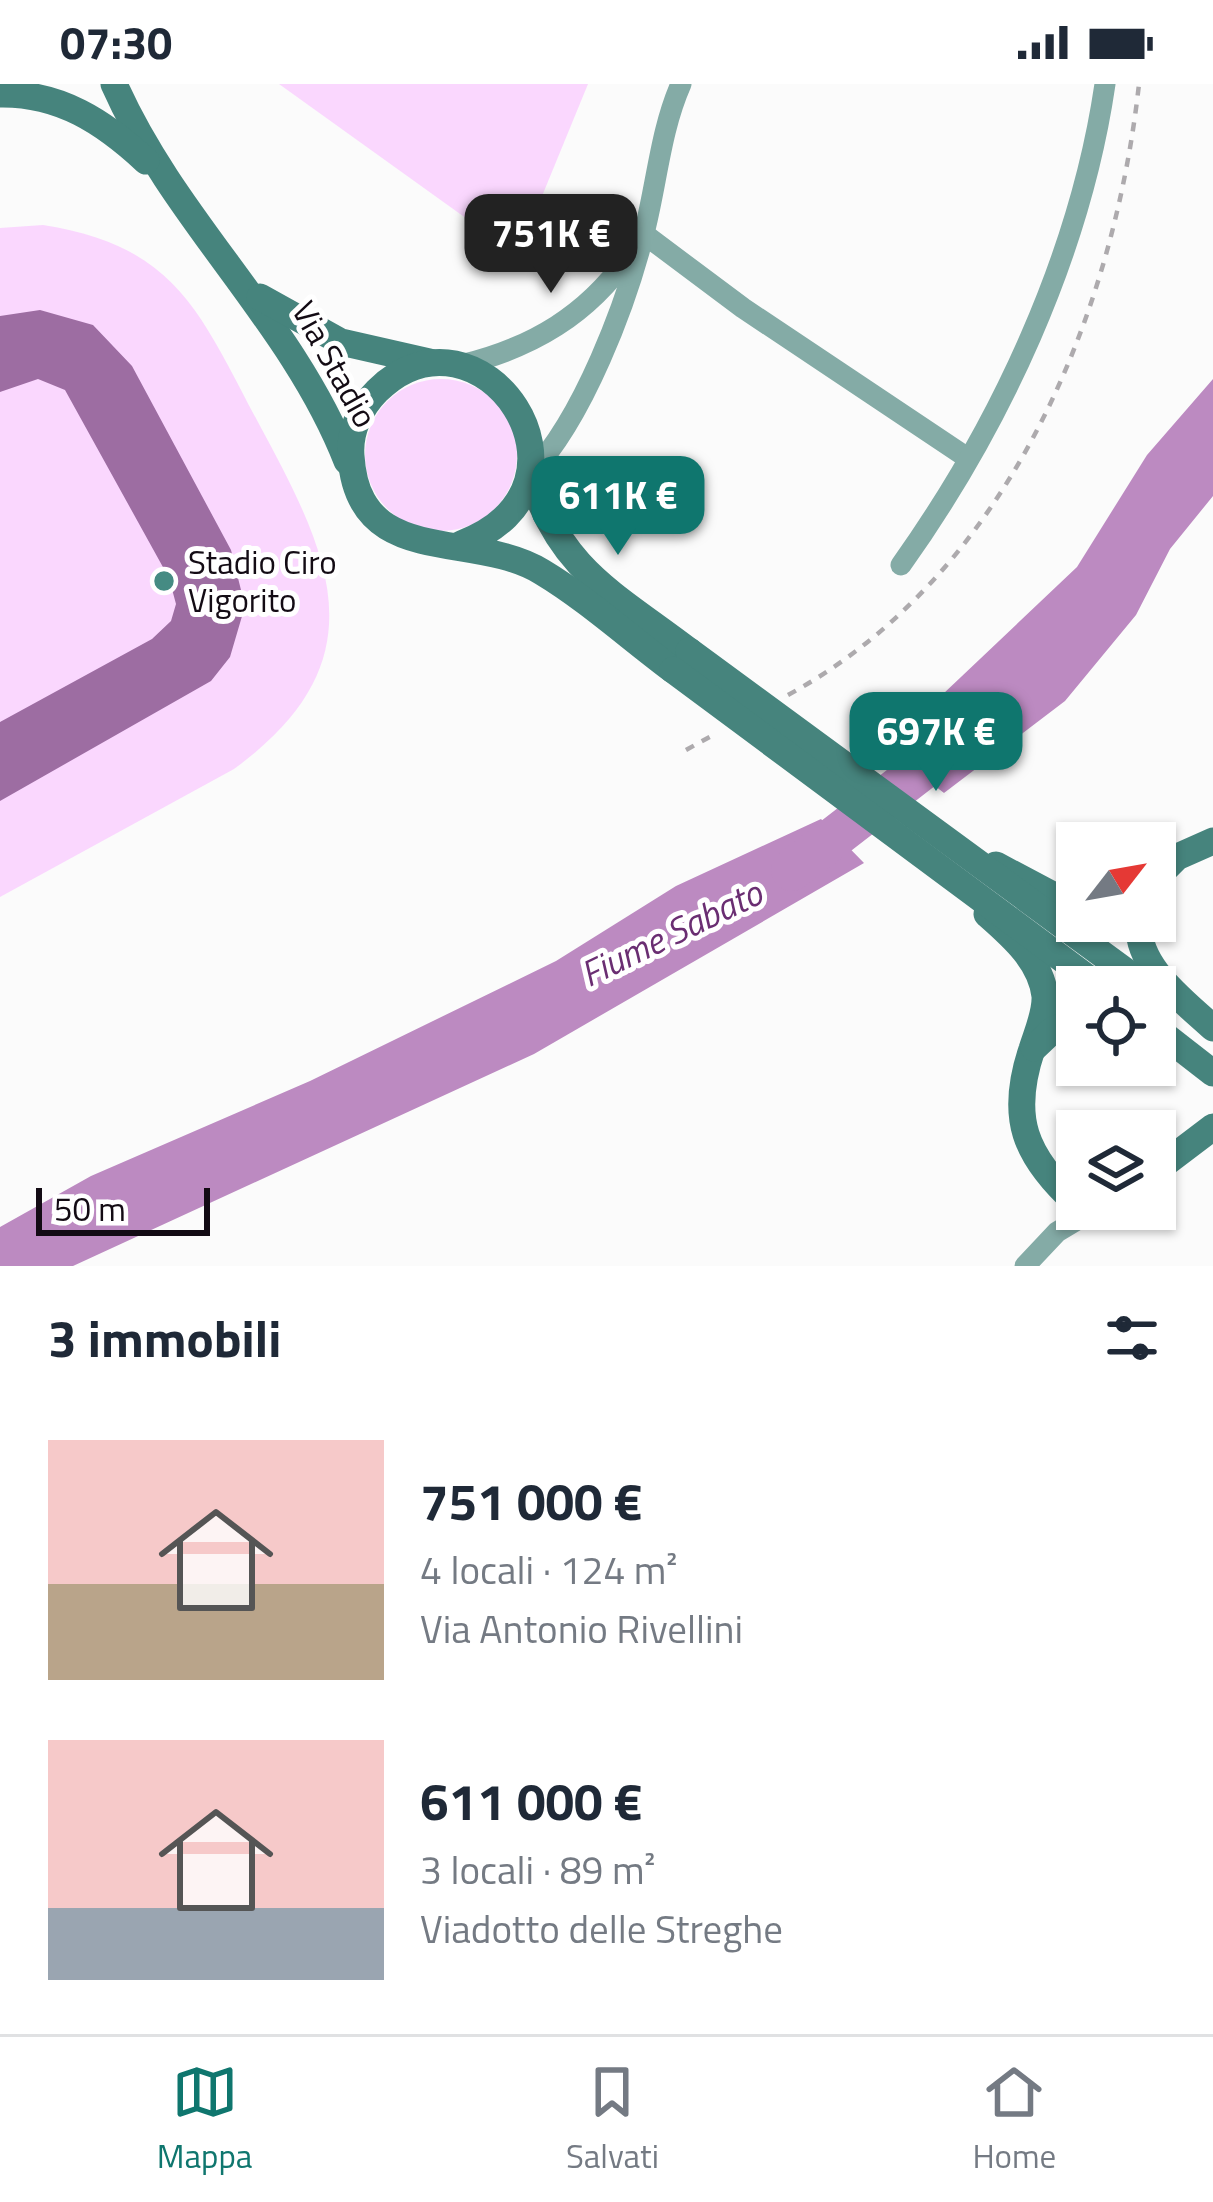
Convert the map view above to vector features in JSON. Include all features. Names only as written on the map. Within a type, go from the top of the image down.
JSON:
[{"type":"main road","points":[[114,84],[163,176]]},
{"type":"main road","points":[[0,94],[68,105],[106,125],[163,176]]},
{"type":"main road","name":"Via Stadio","points":[[163,176],[304,368],[352,473]]},
{"type":"main road","name":"Via Stadio","points":[[251,292],[341,342],[448,364]]},
{"type":"main road","points":[[1071,966],[916,852],[681,660],[571,560],[542,512],[530,474],[532,446],[525,418],[509,394],[488,376],[448,364],[410,368],[369,399],[356,421],[352,473],[368,509],[400,536],[419,543],[461,544],[542,572],[681,660],[948,841],[1118,966]]},
{"type":"main road","points":[[461,544],[506,519],[530,474]]},
{"type":"main road","points":[[948,841],[1056,897]]},
{"type":"main road","points":[[1176,859],[1213,841]]},
{"type":"main road","points":[[916,852],[1030,958],[1056,1022]]},
{"type":"main road","points":[[1140,942],[1158,974],[1213,1032]]},
{"type":"main road","points":[[1176,1007],[1213,1032]]},
{"type":"main road","points":[[1056,1025],[1031,1051],[1020,1085],[1020,1123],[1036,1160],[1056,1180]]},
{"type":"main road","points":[[1176,1044],[1213,1072]]},
{"type":"main road","points":[[1176,1061],[1213,1086]]},
{"type":"main road","points":[[1176,1155],[1213,1126]]},
{"type":"street","points":[[530,474],[549,454],[581,396],[644,234],[681,84]]},
{"type":"street","points":[[901,565],[951,495],[966,458],[1000,404],[1052,288],[1097,139],[1105,84]]},
{"type":"street","points":[[448,364],[514,352],[553,330],[592,301],[644,234]]},
{"type":"street","points":[[644,234],[742,308],[966,458]]},
{"type":"street","points":[[1025,1266],[1059,1230]]},
{"type":"shaded area","points":[[279,84],[588,84],[524,240],[488,234]]},
{"type":"shaded area","name":"Stadio Ciro Vigorito","points":[[43,225],[125,249],[180,291],[219,349],[285,473],[322,563],[329,606],[326,647],[310,688],[281,729],[234,769],[0,897],[0,228]]},
{"type":"shaded area","points":[[441,379],[470,385],[494,402],[511,426],[517,455],[511,484],[494,508],[470,525],[441,531],[412,525],[388,508],[371,484],[365,455],[371,426],[388,402],[412,385]]},
{"type":"water","points":[[1213,379],[1213,496],[1170,549],[1136,615],[1065,701],[944,793],[886,748],[1077,567],[1147,455]]},
{"type":"water","points":[[821,819],[864,863],[534,1054],[73,1266],[0,1266],[0,1227],[91,1176],[310,1081],[556,961],[676,886]]},
{"type":"building","points":[[40,310],[93,325],[132,366],[231,550],[245,606],[230,657],[211,681],[0,801],[0,722],[152,639],[171,621],[176,604],[169,578],[65,390],[38,379],[0,392],[0,316]]},
{"type":"waterway","name":"Fiume Sabato","points":[[792,870],[960,740]]},
{"type":"place","name":"Stadio Ciro Vigorito","points":[[164,581]]}]
